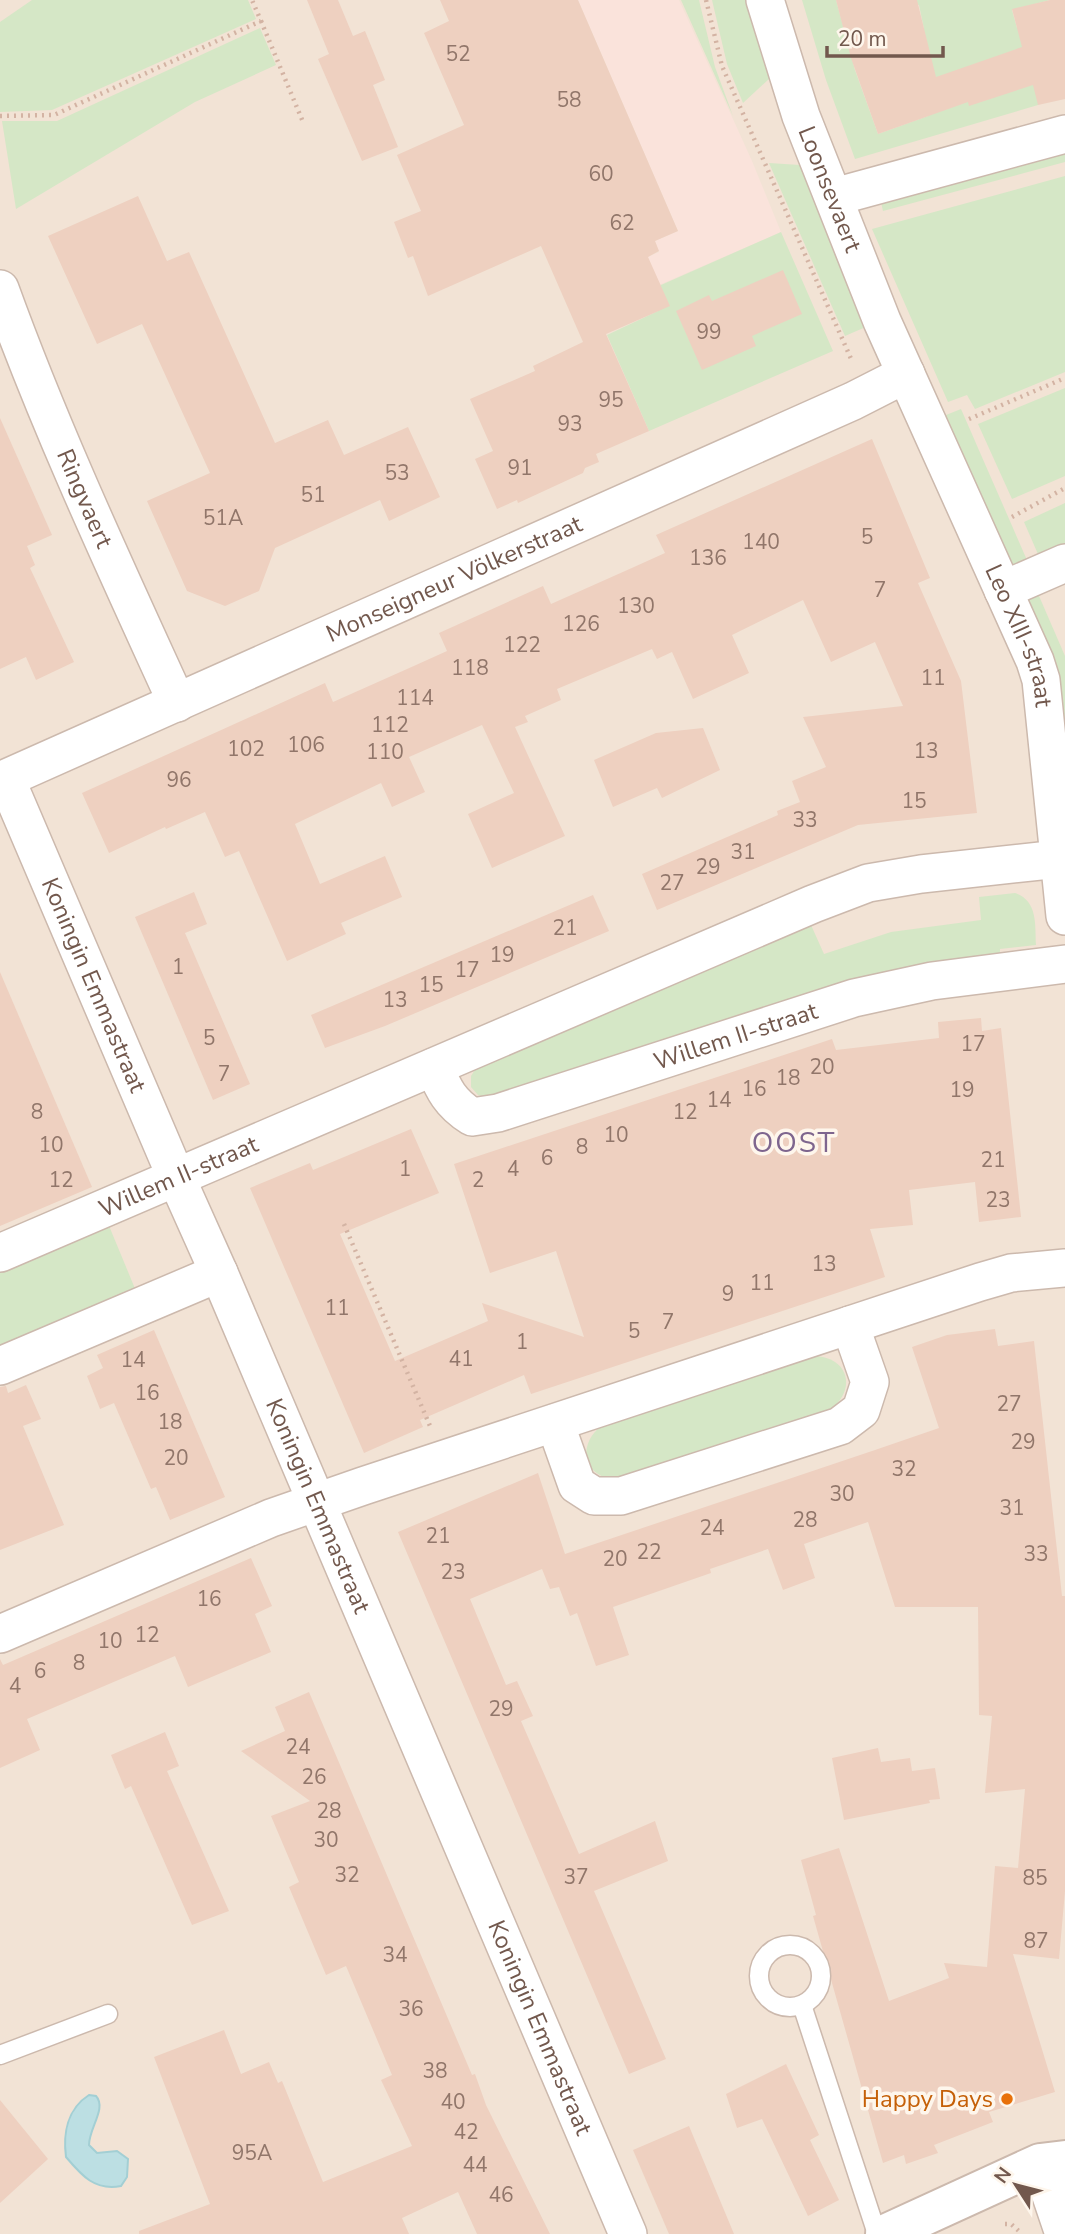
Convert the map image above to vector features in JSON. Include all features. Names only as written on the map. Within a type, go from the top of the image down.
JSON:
[{"type":"street","name":"Loonsevaert","points":[[765,0],[801,116],[882,321],[906,374]]},
{"type":"street","points":[[834,197],[1065,134]]},
{"type":"street","name":"Ringvaert","points":[[0,289],[78,481],[177,703]]},
{"type":"street","name":"Monseigneur Völkerstraat","points":[[3,780],[867,394],[906,374]]},
{"type":"street","name":"Leo XIII-straat","points":[[906,374],[1035,661],[1041,680],[1065,916]]},
{"type":"street","points":[[1003,590],[1065,563]]},
{"type":"street","name":"Koningin Emmastraat","points":[[3,780],[219,1273],[628,2234]]},
{"type":"street","name":"Willem II-straat","points":[[0,1253],[813,904],[868,883],[922,874],[1059,859]]},
{"type":"street","name":"Willem II-straat","points":[[434,1067],[456,1107],[472,1117],[498,1113],[853,998],[932,981],[1065,964]]},
{"type":"street","points":[[0,1634],[271,1518],[316,1502],[1011,1273],[1065,1268]]},
{"type":"street","points":[[0,1366],[219,1273]]},
{"type":"street","points":[[555,1423],[577,1485],[594,1496],[621,1496],[840,1426],[860,1410],[870,1382],[850,1325]]},
{"type":"street","points":[[1064,2234],[1052,2162],[1057,2138],[1065,2134]]},
{"type":"street","points":[[885,2234],[1052,2162]]},
{"type":"lane","points":[[802,2005],[877,2234]]},
{"type":"lane","points":[[0,2055],[108,2014]]},
{"type":"path","points":[[252,0],[303,122]]},
{"type":"path","points":[[706,0],[722,66],[867,394]]},
{"type":"path","points":[[0,116],[54,115],[261,21]]},
{"type":"path","points":[[969,419],[1065,378]]},
{"type":"path","points":[[1011,518],[1065,488]]},
{"type":"path","points":[[344,1224],[444,1459]]},
{"type":"shaded area","points":[[0,0],[1065,0],[1065,2234],[0,2234]]},
{"type":"shaded area","points":[[578,0],[679,0],[781,232],[597,312],[595,280],[659,252],[655,241],[678,231]]},
{"type":"green space","points":[[32,0],[248,0],[256,19],[52,110],[0,112],[0,22]]},
{"type":"green space","points":[[681,0],[699,0],[715,67],[733,116]]},
{"type":"green space","points":[[712,0],[748,0],[770,78],[743,103],[727,64]]},
{"type":"green space","points":[[802,0],[836,0],[855,70],[878,134],[928,116],[916,31],[924,29],[919,5],[891,0],[1050,0],[1012,10],[1017,28],[1039,22],[1038,105],[855,159],[826,80]]},
{"type":"green space","points":[[260,28],[276,65],[195,102],[16,209],[2,121],[57,121]]},
{"type":"green space","points":[[1065,148],[1065,162],[883,211],[880,198]]},
{"type":"green space","points":[[769,163],[800,165],[868,326],[845,336]]},
{"type":"green space","points":[[1065,176],[1065,372],[975,409],[967,395],[948,402],[872,229]]},
{"type":"green space","points":[[781,232],[833,351],[649,431],[607,335],[658,311],[661,285]]},
{"type":"green space","points":[[1065,388],[1065,476],[1012,499],[978,424]]},
{"type":"green space","points":[[961,409],[1030,567],[1010,567],[941,417]]},
{"type":"green space","points":[[1065,503],[1065,551],[1041,561],[1024,522]]},
{"type":"green space","points":[[1036,589],[1065,656],[1065,761],[1028,610],[1028,599]]},
{"type":"green space","points":[[1015,893],[1028,902],[1034,915],[1036,945],[1000,949],[1000,960],[489,1098],[478,1095],[471,1087],[471,1076],[476,1068],[811,925],[824,954],[891,932],[981,920],[979,897]]},
{"type":"green space","points":[[107,1221],[136,1291],[0,1348],[0,1268]]},
{"type":"green space","points":[[814,1356],[835,1362],[842,1368],[845,1376],[844,1393],[830,1410],[622,1479],[600,1475],[588,1462],[588,1444],[601,1426]]},
{"type":"water","points":[[89,2095],[96,2096],[100,2106],[89,2145],[97,2153],[117,2151],[128,2159],[127,2177],[121,2186],[96,2184],[66,2157],[68,2123],[76,2107]]},
{"type":"building","points":[[307,0],[338,0],[353,36],[365,31],[385,80],[373,85],[398,147],[362,161],[318,59],[329,54]]},
{"type":"building","points":[[440,0],[578,0],[678,231],[655,241],[659,251],[648,257],[670,306],[606,334],[649,431],[596,454],[599,462],[585,468],[583,473],[518,503],[517,500],[497,509],[475,459],[493,451],[470,399],[535,371],[533,366],[583,342],[541,246],[428,296],[413,256],[408,258],[394,222],[421,211],[397,155],[464,125],[424,33],[449,21]]},
{"type":"building","points":[[836,0],[917,0],[936,77],[1022,47],[1012,9],[1050,0],[1065,0],[1065,99],[1038,105],[1033,85],[969,106],[968,102],[878,134],[851,58]]},
{"type":"building","points":[[138,196],[167,261],[189,252],[275,443],[328,420],[344,455],[408,427],[440,497],[389,521],[380,500],[275,548],[259,591],[225,606],[187,591],[147,501],[210,473],[142,324],[97,344],[48,236]]},
{"type":"building","points":[[783,270],[802,314],[752,336],[756,346],[702,370],[676,311],[709,295],[712,301]]},
{"type":"building","points":[[0,418],[52,535],[27,546],[35,565],[30,568],[74,662],[36,680],[26,657],[0,669]]},
{"type":"building","points":[[872,439],[930,578],[918,583],[961,681],[977,813],[858,825],[657,910],[642,874],[778,815],[777,811],[800,802],[792,781],[826,767],[803,717],[903,706],[875,642],[831,662],[803,600],[732,635],[749,673],[693,699],[672,652],[657,659],[652,649],[557,689],[561,700],[525,716],[528,722],[515,727],[565,836],[492,868],[468,814],[514,793],[482,725],[409,757],[425,792],[392,807],[381,783],[295,824],[320,884],[385,856],[402,897],[341,923],[346,934],[287,961],[239,851],[225,857],[205,812],[109,853],[82,793],[325,683],[333,702],[416,665],[447,651],[439,633],[543,586],[551,604],[634,567],[665,553],[656,535]]},
{"type":"building","points":[[703,728],[720,770],[662,798],[657,788],[613,807],[594,760],[656,733]]},
{"type":"building","points":[[194,892],[207,924],[185,933],[250,1084],[213,1100],[135,917]]},
{"type":"building","points":[[593,895],[609,931],[385,1026],[325,1048],[311,1015]]},
{"type":"building","points":[[0,972],[92,1187],[0,1226]]},
{"type":"building","points":[[981,1018],[982,1031],[1001,1028],[1021,1217],[979,1222],[975,1182],[909,1190],[913,1225],[870,1229],[885,1277],[531,1394],[524,1375],[420,1420],[423,1427],[364,1453],[250,1188],[310,1163],[313,1170],[411,1129],[439,1193],[340,1234],[395,1361],[488,1321],[482,1303],[584,1337],[556,1251],[490,1273],[454,1164],[832,1039],[836,1050],[939,1038],[938,1022]]},
{"type":"building","points":[[995,1329],[998,1346],[1034,1341],[1062,1596],[1065,1596],[1065,1891],[1059,1959],[1013,1954],[1055,2092],[989,2112],[993,2122],[934,2145],[938,2153],[906,2164],[904,2155],[883,2163],[813,1916],[816,1915],[801,1860],[839,1848],[889,2001],[949,1978],[944,1963],[987,1967],[995,1866],[1018,1868],[1025,1789],[985,1793],[992,1716],[979,1715],[978,1607],[895,1607],[868,1522],[804,1544],[815,1578],[783,1590],[768,1549],[710,1569],[711,1573],[613,1607],[629,1655],[596,1666],[577,1613],[570,1616],[559,1587],[550,1589],[542,1569],[470,1599],[506,1685],[517,1681],[533,1716],[521,1721],[579,1854],[655,1821],[668,1861],[594,1891],[666,2059],[629,2074],[398,1532],[538,1473],[565,1554],[875,1450],[939,1428],[912,1347],[947,1335]]},
{"type":"building","points":[[154,1330],[225,1497],[170,1520],[156,1487],[151,1489],[114,1403],[100,1409],[87,1376],[103,1368],[97,1355]]},
{"type":"building","points":[[26,1385],[41,1419],[23,1426],[64,1525],[0,1550],[0,1387],[6,1386],[8,1393]]},
{"type":"building","points":[[251,1558],[272,1606],[255,1614],[271,1652],[188,1687],[175,1656],[27,1719],[40,1750],[0,1768],[0,1659],[3,1665]]},
{"type":"building","points":[[309,1692],[472,2075],[475,2074],[486,2105],[550,2234],[477,2234],[458,2192],[402,2218],[409,2234],[139,2234],[139,2231],[210,2204],[154,2057],[224,2030],[241,2074],[269,2062],[278,2083],[282,2081],[323,2182],[412,2146],[381,2080],[392,2075],[346,1966],[326,1975],[289,1887],[299,1882],[271,1816],[310,1801],[241,1751],[285,1731],[275,1707]]},
{"type":"building","points":[[165,1732],[179,1766],[167,1771],[229,1911],[192,1925],[131,1786],[125,1789],[111,1755]]},
{"type":"building","points":[[878,1748],[881,1762],[910,1758],[912,1771],[935,1768],[940,1799],[844,1820],[832,1758]]},
{"type":"building","points":[[786,2064],[819,2135],[810,2140],[839,2200],[808,2216],[762,2119],[737,2128],[726,2094]]},
{"type":"building","points":[[0,2100],[48,2159],[0,2203]]},
{"type":"building","points":[[689,2126],[734,2234],[669,2234],[633,2150]]},
{"type":"place","name":"Happy Days","points":[[1007,2099]]},
{"type":"district","name":"OOST","points":[[794,1142]]}]
